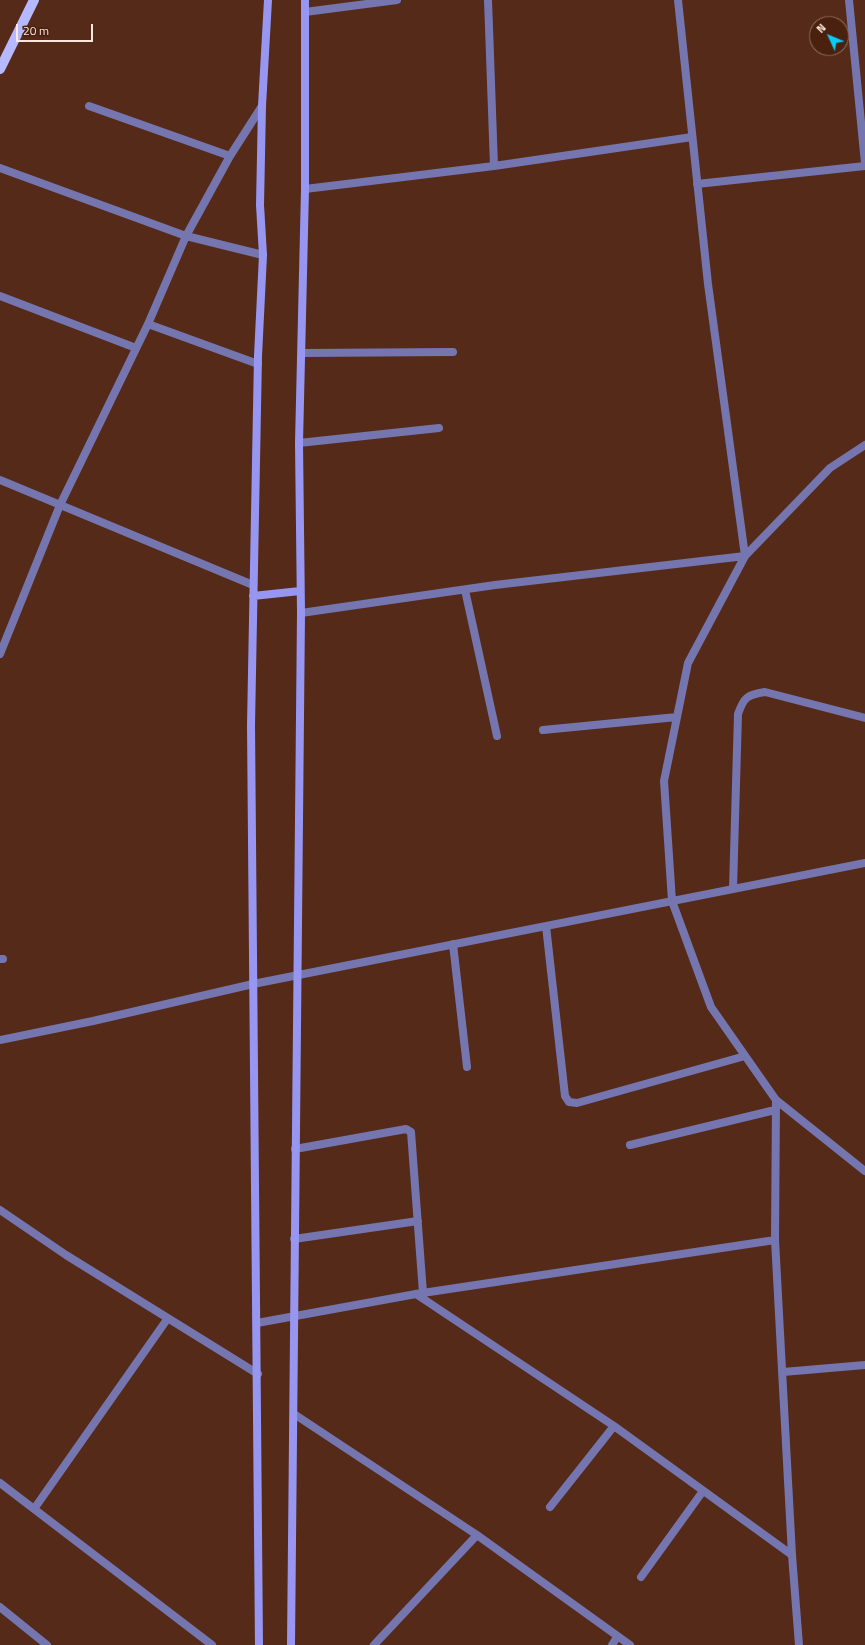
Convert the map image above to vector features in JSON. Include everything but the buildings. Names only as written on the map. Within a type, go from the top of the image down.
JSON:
[{"type":"main road","points":[[0,69],[34,0]]},
{"type":"street","points":[[259,1645],[258,1374],[250,725],[258,364],[263,255],[260,205],[262,106],[268,0]]},
{"type":"street","points":[[291,1645],[301,613],[299,443],[305,189],[305,0]]},
{"type":"street","points":[[304,12],[397,0]]},
{"type":"street","points":[[488,0],[494,166]]},
{"type":"street","points":[[678,0],[708,284],[745,556]]},
{"type":"street","points":[[697,184],[865,164],[849,0]]},
{"type":"street","points":[[89,106],[230,156]]},
{"type":"street","points":[[0,654],[60,505],[148,324],[186,236],[230,156],[262,106]]},
{"type":"street","points":[[305,189],[494,166],[692,137]]},
{"type":"street","points":[[0,168],[186,236],[263,255]]},
{"type":"street","points":[[0,296],[136,348]]},
{"type":"street","points":[[148,324],[258,364]]},
{"type":"street","points":[[302,353],[453,352]]},
{"type":"street","points":[[299,443],[439,428]]},
{"type":"street","points":[[865,445],[830,468],[745,556],[688,663],[664,781],[672,901],[711,1007],[776,1100],[865,1171]]},
{"type":"street","points":[[0,480],[253,585]]},
{"type":"street","points":[[301,613],[495,585],[745,556]]},
{"type":"street","points":[[465,590],[497,736]]},
{"type":"street","points":[[253,596],[300,591]]},
{"type":"street","points":[[733,889],[738,714],[743,700],[751,694],[765,692],[865,718]]},
{"type":"street","points":[[543,730],[677,717]]},
{"type":"street","points":[[0,1040],[94,1021],[253,984],[865,863]]},
{"type":"street","points":[[546,926],[565,1096],[569,1102],[577,1103],[745,1056]]},
{"type":"street","points":[[452,944],[467,1067]]},
{"type":"street","points":[[776,1100],[775,1240],[792,1554],[799,1645]]},
{"type":"street","points":[[630,1145],[775,1110]]},
{"type":"street","points":[[295,1149],[408,1130],[411,1135],[418,1222],[419,1293]]},
{"type":"street","points":[[0,1210],[66,1256],[258,1374]]},
{"type":"street","points":[[294,1240],[418,1222]]},
{"type":"street","points":[[257,1323],[419,1293],[775,1240]]},
{"type":"street","points":[[419,1293],[614,1426],[792,1554]]},
{"type":"street","points":[[34,1509],[168,1318]]},
{"type":"street","points":[[783,1372],[865,1365]]},
{"type":"street","points":[[294,1414],[478,1535],[630,1645]]},
{"type":"street","points":[[550,1507],[614,1426]]},
{"type":"street","points":[[0,1483],[212,1645]]},
{"type":"street","points":[[641,1577],[703,1491]]},
{"type":"street","points":[[374,1645],[478,1535]]},
{"type":"street","points":[[0,1607],[47,1645]]},
{"type":"street","points":[[612,1645],[617,1637]]}]
